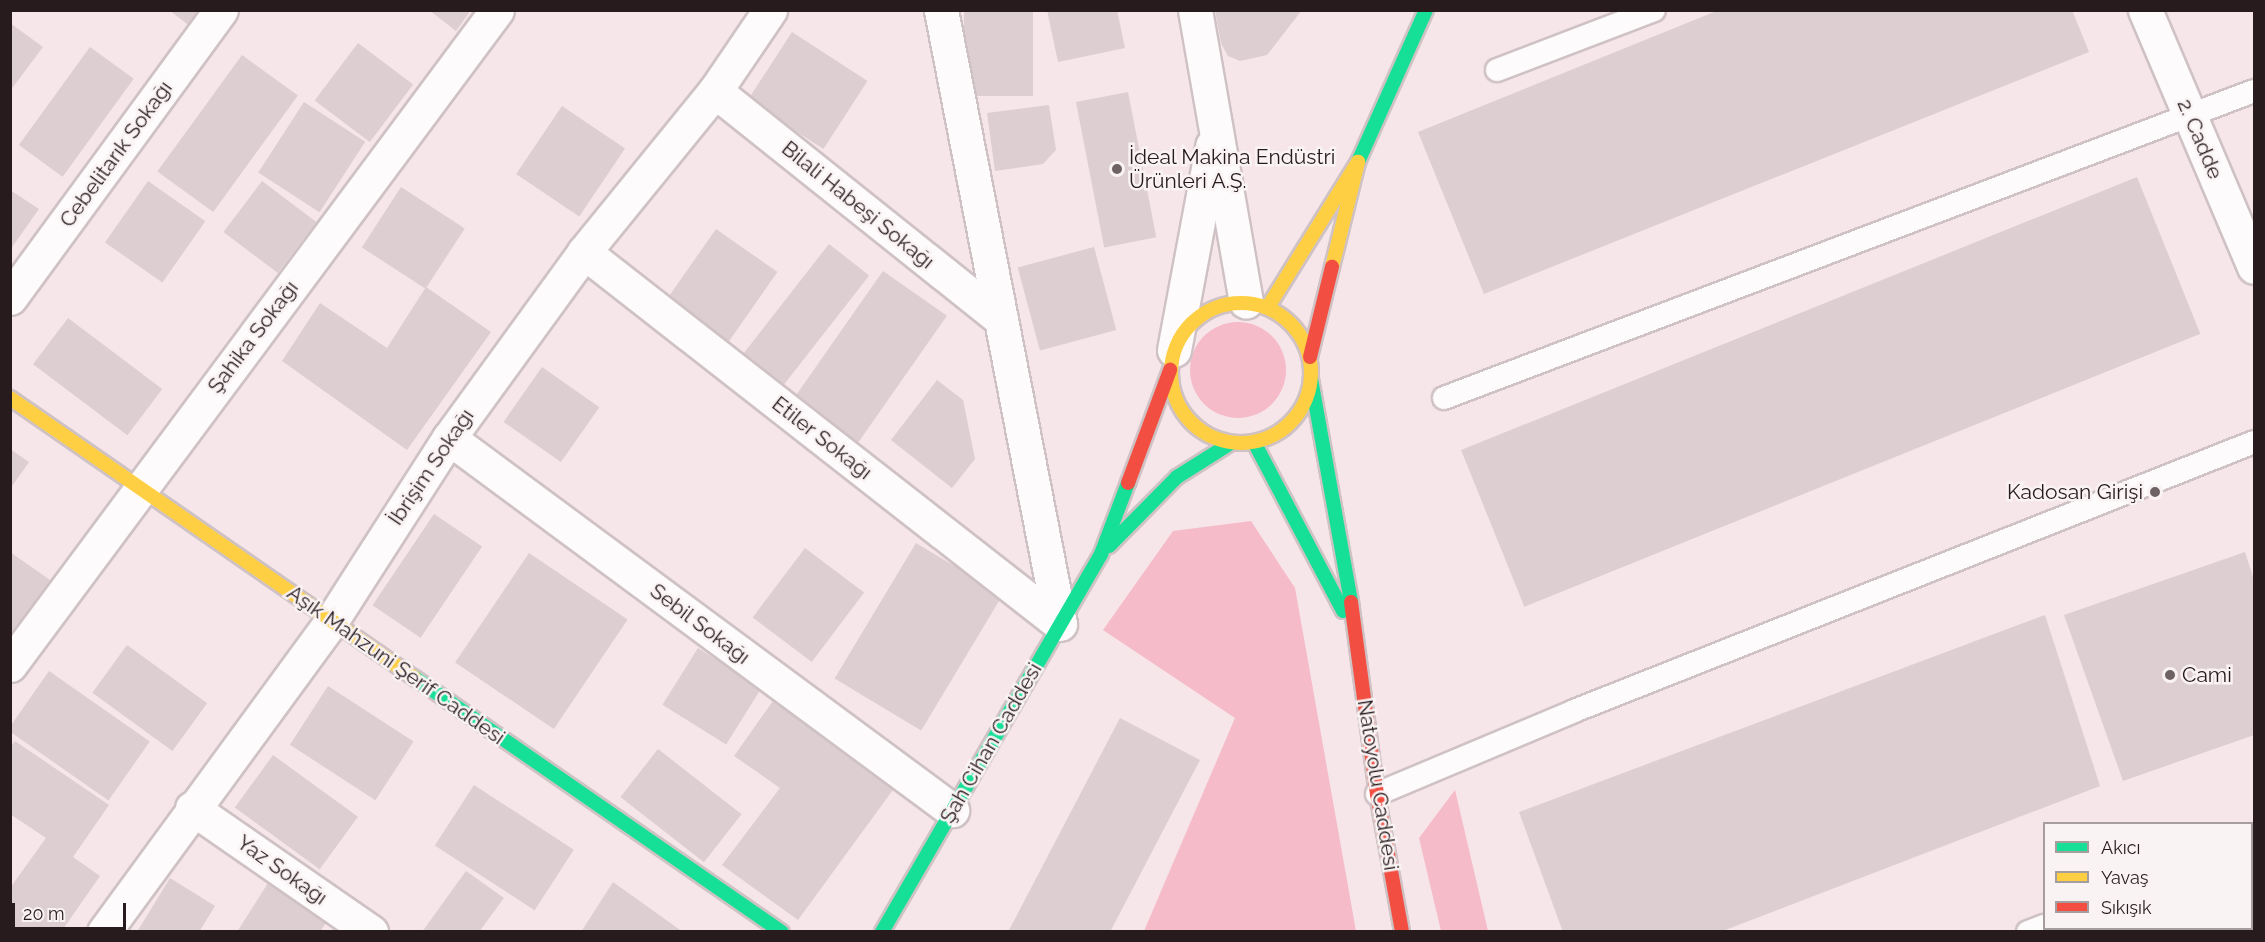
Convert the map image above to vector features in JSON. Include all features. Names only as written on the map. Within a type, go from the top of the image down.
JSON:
[{"type":"main road","points":[[1172,360],[1172,390],[1194,426],[1231,443],[1254,442],[1276,435],[1293,421],[1306,401],[1311,379],[1310,357],[1358,162],[1421,14]]},
{"type":"main road","points":[[1257,305],[1358,162]]},
{"type":"main road","points":[[1101,554],[1185,329],[1202,314],[1223,304],[1257,305],[1287,319],[1301,336],[1310,357]]},
{"type":"main road","name":"Natoyolu Caddesi","points":[[1311,379],[1357,637],[1377,794],[1402,932]]},
{"type":"main road","name":"Aşık Mahzuni Şerif Caddesi","points":[[10,398],[782,932]]},
{"type":"main road","points":[[1254,442],[1357,637]]},
{"type":"main road","points":[[1101,554],[1177,477],[1231,443]]},
{"type":"main road","name":"Şah Cihan Caddesi","points":[[882,932],[1101,554]]},
{"type":"street","name":"Cebelitarık Sokağı","points":[[10,298],[221,10]]},
{"type":"street","name":"Şahika Sokağı","points":[[10,665],[497,10]]},
{"type":"street","name":"İbrişim Sokağı","points":[[104,932],[192,808],[332,620],[449,438],[584,252],[715,91],[770,10]]},
{"type":"street","points":[[941,10],[1060,624]]},
{"type":"street","points":[[1195,10],[1216,124],[1257,305]]},
{"type":"street","name":"2. Cadde","points":[[2145,10],[2254,267]]},
{"type":"street","name":"Bilali Habeşi Sokağı","points":[[715,91],[1001,319]]},
{"type":"street","points":[[1172,360],[1216,124]]},
{"type":"street","name":"Etiler Sokağı","points":[[584,252],[1060,624]]},
{"type":"street","name":"Sebil Sokağı","points":[[449,438],[952,810]]},
{"type":"street","name":"Yaz Sokağı","points":[[192,808],[371,932]]},
{"type":"lane","points":[[1497,70],[1654,10]]},
{"type":"lane","points":[[1444,398],[2254,91]]},
{"type":"lane","points":[[1377,794],[1574,711],[2254,442]]},
{"type":"lane","points":[[2028,932],[2043,926]]},
{"type":"shaded area","points":[[1238,322],[1257,325],[1272,336],[1283,351],[1286,370],[1283,389],[1272,404],[1257,415],[1238,418],[1219,415],[1204,404],[1193,389],[1190,370],[1193,351],[1204,336],[1219,325]]},
{"type":"shaded area","points":[[1251,521],[1295,588],[1356,931],[1144,931],[1235,718],[1103,630],[1173,531]]},
{"type":"shaded area","points":[[1455,790],[1488,931],[1441,931],[1419,838]]},
{"type":"building","points":[[169,10],[203,10],[191,27]]},
{"type":"building","points":[[429,10],[471,10],[456,31]]},
{"type":"building","points":[[964,10],[1033,10],[1033,96],[964,96]]},
{"type":"building","points":[[1047,10],[1117,10],[1125,48],[1058,62]]},
{"type":"building","points":[[1215,10],[1302,10],[1267,55],[1240,61],[1228,56],[1221,43]]},
{"type":"building","points":[[1719,10],[2072,10],[2089,52],[1484,294],[1418,132]]},
{"type":"building","points":[[10,23],[43,47],[10,91]]},
{"type":"building","points":[[792,32],[867,81],[823,149],[748,100]]},
{"type":"building","points":[[358,43],[413,85],[370,142],[315,101]]},
{"type":"building","points":[[90,47],[134,79],[63,177],[19,145]]},
{"type":"building","points":[[242,55],[298,96],[213,212],[157,171]]},
{"type":"building","name":"İdeal Makina Endüstri Ürünleri A.Ş.","points":[[1128,92],[1156,237],[1104,247],[1076,102]]},
{"type":"building","points":[[304,102],[365,142],[319,212],[258,172]]},
{"type":"building","points":[[1049,105],[1056,150],[1043,164],[995,171],[987,113]]},
{"type":"building","points":[[562,106],[625,148],[579,216],[516,174]]},
{"type":"building","points":[[2137,177],[2200,334],[1524,607],[1461,450]]},
{"type":"building","points":[[148,181],[205,221],[162,283],[105,242]]},
{"type":"building","points":[[262,181],[316,222],[278,273],[223,232]]},
{"type":"building","points":[[401,187],[465,228],[426,289],[362,247]]},
{"type":"building","points":[[10,190],[39,209],[10,250]]},
{"type":"building","points":[[716,229],[777,272],[726,346],[664,303]]},
{"type":"building","points":[[829,244],[869,275],[776,394],[736,363]]},
{"type":"building","points":[[1094,247],[1116,330],[1040,351],[1018,267]]},
{"type":"building","points":[[883,271],[947,316],[856,445],[792,400]]},
{"type":"building","points":[[426,287],[491,332],[407,450],[282,361],[320,303],[387,348]]},
{"type":"building","points":[[68,318],[162,389],[127,435],[33,364]]},
{"type":"building","points":[[542,367],[599,407],[561,462],[504,422]]},
{"type":"building","points":[[937,380],[963,400],[975,459],[952,488],[891,440]]},
{"type":"building","points":[[10,449],[29,462],[10,489]]},
{"type":"building","points":[[434,514],[482,546],[421,638],[372,605]]},
{"type":"building","points":[[916,543],[1003,595],[921,730],[835,678]]},
{"type":"building","points":[[805,548],[864,593],[812,662],[753,617]]},
{"type":"building","points":[[10,552],[50,580],[10,637]]},
{"type":"building","name":"Cami","points":[[2245,552],[2254,580],[2254,735],[2123,781],[2064,615]]},
{"type":"building","points":[[529,553],[628,620],[554,729],[455,662]]},
{"type":"building","points":[[2045,615],[2100,786],[1720,932],[1563,932],[1519,812]]},
{"type":"building","points":[[127,645],[207,703],[172,751],[92,693]]},
{"type":"building","points":[[698,648],[762,688],[726,745],[662,705]]},
{"type":"building","points":[[49,671],[150,742],[108,801],[10,732],[10,727]]},
{"type":"building","points":[[328,686],[414,742],[375,800],[290,745]]},
{"type":"building","points":[[775,698],[895,787],[798,920],[722,865],[780,788],[734,756]]},
{"type":"building","points":[[1120,718],[1200,760],[1110,932],[1008,932]]},
{"type":"building","points":[[15,741],[109,805],[73,857],[100,876],[61,932],[10,932],[10,888],[46,838],[10,814],[10,747]]},
{"type":"building","points":[[658,749],[742,814],[704,862],[620,797]]},
{"type":"building","points":[[273,755],[358,817],[320,869],[235,808]]},
{"type":"building","points":[[474,785],[574,850],[535,910],[435,845]]},
{"type":"building","points":[[466,871],[504,898],[479,932],[422,932]]},
{"type":"building","points":[[2254,876],[2254,932],[2113,932],[2253,930]]},
{"type":"building","points":[[170,878],[215,906],[199,932],[137,932]]},
{"type":"building","points":[[613,882],[683,932],[581,932]]},
{"type":"building","points":[[268,883],[327,921],[320,932],[237,932]]},
{"type":"traffic: fast","points":[[1358,162],[1426,10]]},
{"type":"traffic: fast","points":[[1311,379],[1351,602]]},
{"type":"traffic: fast","points":[[1254,442],[1343,611]]},
{"type":"traffic: fast","points":[[1109,546],[1177,477],[1231,443]]},
{"type":"traffic: fast","points":[[882,932],[1101,554],[1128,483]]},
{"type":"traffic: fast","points":[[415,678],[782,932]]},
{"type":"traffic: slow","points":[[1268,307],[1358,162],[1332,267]]},
{"type":"traffic: slow","points":[[1241,303],[1268,308],[1291,323],[1306,346],[1311,373],[1306,400],[1291,423],[1268,438],[1241,443],[1214,438],[1191,423],[1176,400],[1171,373],[1176,346],[1191,323],[1214,308],[1241,303]]},
{"type":"traffic: slow","points":[[10,398],[415,678]]},
{"type":"traffic: jam","points":[[1310,357],[1332,267]]},
{"type":"traffic: jam","points":[[1128,483],[1170,370]]},
{"type":"traffic: jam","points":[[1351,602],[1377,794],[1402,932]]},
{"type":"place","name":"İdeal Makina Endüstri Ürünleri A.Ş.","points":[[1117,169]]},
{"type":"place","name":"Kadosan Girişi","points":[[2155,492]]},
{"type":"place","name":"Cami","points":[[2170,675]]}]
